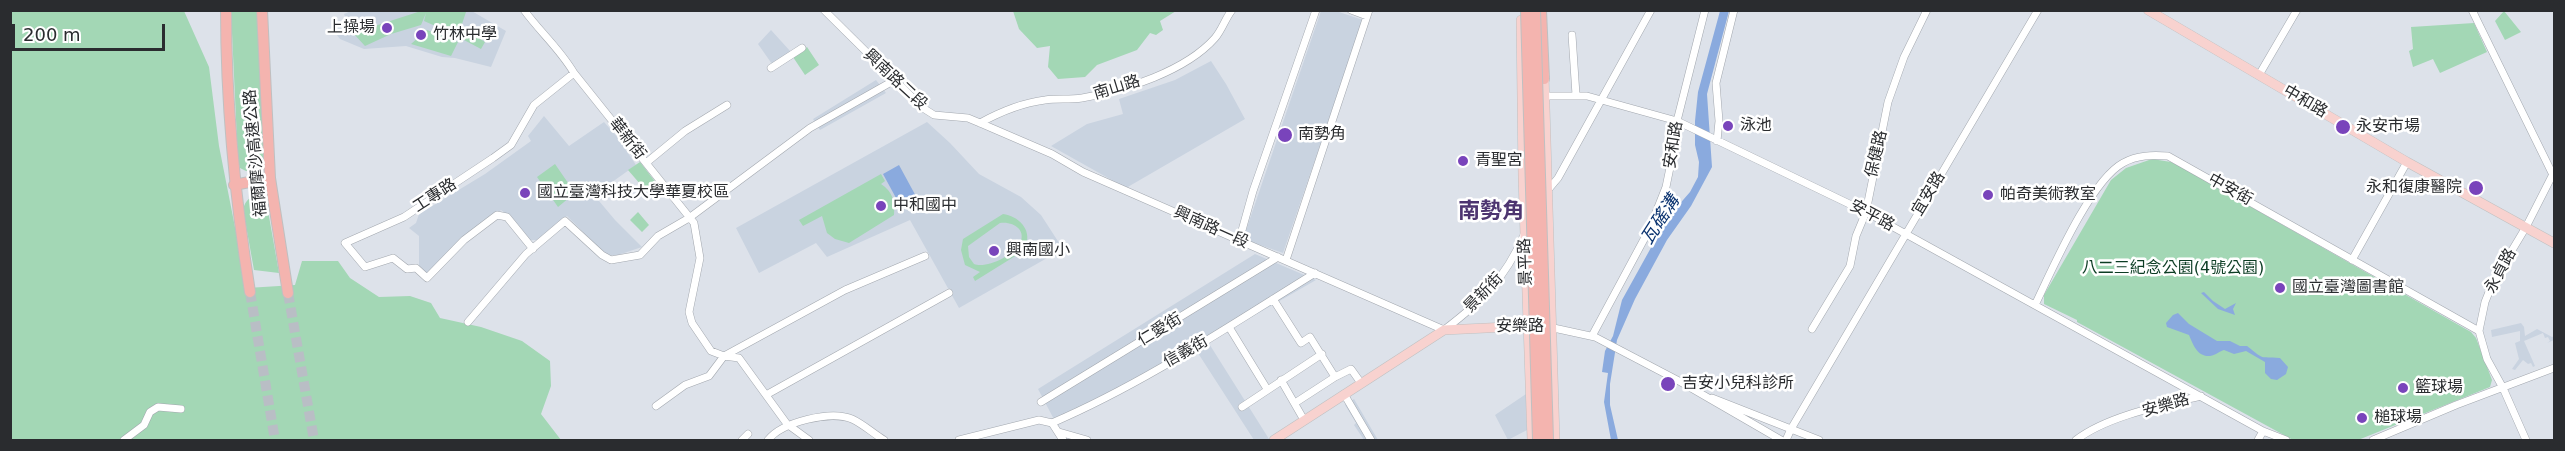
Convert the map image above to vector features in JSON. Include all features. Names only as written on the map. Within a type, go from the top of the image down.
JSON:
[{"type":"highway","name":"福爾摩沙高速公路","points":[[226,10],[234,185],[250,292]]},
{"type":"highway","name":"福爾摩沙高速公路","points":[[262,10],[270,178],[288,293]]},
{"type":"highway","points":[[1531,10],[1538,441]]},
{"type":"highway","points":[[1531,10],[1548,441]]},
{"type":"highway","points":[[1543,10],[1541,50],[1544,79]]},
{"type":"highway","points":[[234,185],[270,178]]},
{"type":"main road","name":"景平路","points":[[1521,10],[1532,441]]},
{"type":"main road","name":"景平路","points":[[1531,10],[1531,64],[1544,96]]},
{"type":"main road","name":"景平路","points":[[1543,10],[1555,441]]},
{"type":"main road","name":"中和路","points":[[2148,10],[2407,162],[2554,243]]},
{"type":"main road","name":"景新街","points":[[1525,232],[1547,191]]},
{"type":"main road","name":"安樂路","points":[[1444,330],[1528,326]]},
{"type":"main road","name":"景新街","points":[[1274,441],[1444,330]]},
{"type":"street","name":"華新街","points":[[524,10],[563,55],[689,218]]},
{"type":"street","name":"興南路二段","points":[[824,10],[923,108],[934,115],[968,118],[980,123]]},
{"type":"street","name":"南山路","points":[[980,123],[1011,108],[1046,100],[1085,97],[1117,89],[1177,67],[1216,37],[1232,10]]},
{"type":"street","points":[[1239,241],[1253,191],[1316,10]]},
{"type":"street","points":[[1286,260],[1368,13],[1351,10]]},
{"type":"street","name":"景新街","points":[[1547,191],[1558,178],[1651,10]]},
{"type":"street","name":"安和路","points":[[1594,337],[1649,230],[1670,173],[1705,10]]},
{"type":"street","points":[[1714,140],[1719,121],[1716,83],[1734,10]]},
{"type":"street","name":"保健路","points":[[1812,329],[1850,266],[1856,236],[1866,212],[1888,102],[1904,57],[1927,10]]},
{"type":"street","name":"宜安路","points":[[1786,441],[2038,10]]},
{"type":"street","points":[[2259,75],[2297,10]]},
{"type":"street","points":[[2472,10],[2554,175]]},
{"type":"street","points":[[1572,35],[1576,95]]},
{"type":"street","points":[[771,68],[802,48]]},
{"type":"street","name":"工專路","points":[[533,249],[507,217],[497,215],[464,240],[427,278],[416,268],[407,269],[393,258],[365,267],[345,243],[404,218],[511,145],[534,105],[574,72]]},
{"type":"street","points":[[468,322],[526,254],[565,221],[602,255],[612,260],[640,255],[658,236],[689,218],[810,128],[894,81]]},
{"type":"street","name":"安平路","points":[[1523,97],[1576,95],[1602,99],[1680,123],[1866,212],[2201,396]]},
{"type":"street","points":[[646,163],[685,131],[727,105]]},
{"type":"street","name":"興南路一段","points":[[980,123],[1052,154],[1083,172],[1444,330]]},
{"type":"street","name":"中安街","points":[[2035,305],[2088,205],[2107,175],[2121,164],[2134,158],[2168,156],[2479,330]]},
{"type":"street","points":[[2352,260],[2407,162]]},
{"type":"street","name":"永貞路","points":[[2526,441],[2503,388],[2487,359],[2479,330],[2485,302],[2493,282],[2554,175]]},
{"type":"street","points":[[689,218],[694,223],[700,258],[689,312],[692,324],[711,351],[739,358],[787,424],[809,441]]},
{"type":"street","name":"景新街","points":[[1444,330],[1475,306],[1501,279],[1514,258],[1525,232]]},
{"type":"street","points":[[656,406],[685,385],[709,375],[724,356],[845,290],[925,256]]},
{"type":"street","name":"仁愛街","points":[[1041,402],[1278,257]]},
{"type":"street","name":"信義街","points":[[1052,423],[1104,400],[1229,327],[1315,273]]},
{"type":"street","points":[[766,395],[949,293]]},
{"type":"street","points":[[1272,299],[1301,344],[1310,337],[1335,377]]},
{"type":"street","name":"安樂路","points":[[1528,326],[1551,327],[1594,337],[1705,397]]},
{"type":"street","points":[[1229,327],[1267,389]]},
{"type":"street","points":[[1242,407],[1322,354]]},
{"type":"street","points":[[2373,441],[2554,368]]},
{"type":"street","points":[[1298,401],[1351,369],[1361,383]]},
{"type":"street","points":[[1281,380],[1304,420]]},
{"type":"street","points":[[1344,394],[1371,441]]},
{"type":"street","name":"安樂路","points":[[2076,441],[2104,424],[2169,403],[2201,396],[2263,431],[2286,441]]},
{"type":"street","points":[[1705,397],[1819,441]]},
{"type":"street","points":[[1705,397],[1781,441]]},
{"type":"street","points":[[124,441],[144,425],[150,412],[158,407],[181,409]]},
{"type":"street","points":[[768,441],[773,434],[787,424],[838,415],[852,420],[884,441]]},
{"type":"street","points":[[959,441],[1039,420],[1052,423],[1063,441]]},
{"type":"street","points":[[2258,441],[2263,431]]},
{"type":"street","points":[[1059,432],[1087,441]]},
{"type":"shaded area","name":"竹林中學","points":[[470,10],[506,31],[491,67],[442,57],[406,46],[364,49],[340,39],[331,27],[346,19],[344,14],[351,11]]},
{"type":"shaded area","points":[[1321,11],[1336,11],[1363,20],[1283,253],[1243,239]]},
{"type":"shaded area","points":[[771,30],[791,52],[772,64],[758,44]]},
{"type":"shaded area","points":[[1211,61],[1245,119],[1126,188],[1051,146],[1087,124],[1123,114],[1119,99],[1175,80]]},
{"type":"shaded area","points":[[876,80],[886,93],[820,130],[813,119]]},
{"type":"shaded area","name":"國立臺灣科技大學華夏校區","points":[[544,116],[569,146],[604,122],[618,138],[636,165],[594,195],[642,247],[618,255],[606,255],[567,216],[538,240],[530,240],[513,219],[501,210],[466,236],[428,272],[424,273],[419,267],[419,236],[409,228],[416,223],[419,214],[485,174],[531,141],[528,136]]},
{"type":"shaded area","name":"中和國中","points":[[927,122],[979,174],[1021,197],[1041,215],[1063,249],[959,308],[910,220],[827,257],[816,243],[759,273],[736,228]]},
{"type":"shaded area","points":[[1255,254],[1316,280],[1208,342],[1269,439],[1254,440],[1196,350],[1057,425],[1038,389]]},
{"type":"shaded area","points":[[2521,323],[2525,336],[2537,329],[2554,336],[2554,340],[2547,343],[2550,341],[2543,333],[2524,341],[2535,366],[2523,360],[2515,370],[2512,369],[2519,359],[2515,343],[2520,341],[2520,331],[2492,337],[2491,330]]},
{"type":"shaded area","points":[[1526,394],[1527,430],[1508,440],[1495,415]]},
{"type":"shaded area","points":[[1354,399],[1378,440],[1364,440],[1354,425],[1356,423],[1345,405]]},
{"type":"green space","points":[[10,11],[184,11],[209,67],[219,146],[247,288],[295,285],[302,261],[338,261],[350,278],[379,297],[410,296],[431,303],[440,318],[481,327],[522,341],[550,361],[551,386],[541,414],[561,440],[11,440]]},
{"type":"green space","points":[[231,11],[257,11],[264,159],[256,170],[246,171],[240,168],[238,162]]},
{"type":"green space","points":[[421,11],[466,12],[458,36],[424,21],[426,13],[421,25],[391,34],[365,46],[353,33]]},
{"type":"green space","points":[[1013,11],[1176,11],[1160,21],[1163,30],[1156,35],[1150,33],[1137,50],[1097,65],[1085,77],[1058,79],[1048,67],[1050,46],[1037,48],[1019,29]]},
{"type":"green space","points":[[2504,11],[2521,32],[2505,40],[2495,21]]},
{"type":"green space","points":[[2474,23],[2487,52],[2440,73],[2433,59],[2413,67],[2409,51],[2413,49],[2411,27]]},
{"type":"green space","points":[[427,30],[458,42],[451,56],[411,44]]},
{"type":"green space","points":[[469,32],[485,42],[481,49],[464,40]]},
{"type":"green space","points":[[807,47],[819,65],[805,75],[793,57]]},
{"type":"green space","name":"八二三紀念公園(4號公園)","points":[[2152,159],[2171,162],[2179,166],[2471,332],[2476,338],[2492,380],[2490,387],[2358,440],[2293,440],[2044,304],[2044,295],[2111,180],[2126,168]]},
{"type":"green space","points":[[640,162],[657,184],[647,192],[628,170]]},
{"type":"green space","points":[[555,164],[575,193],[558,207],[537,177]]},
{"type":"green space","points":[[881,174],[885,181],[881,184],[892,197],[894,215],[849,243],[835,239],[827,233],[822,216],[803,226],[799,220]]},
{"type":"green space","points":[[258,195],[267,205],[279,273],[254,270],[243,209],[248,199]]},
{"type":"green space","points":[[638,212],[649,225],[642,232],[630,220]]},
{"type":"green space","points":[[1003,214],[1014,217],[1022,224],[1027,234],[1026,245],[1031,242],[1033,245],[975,281],[973,277],[980,272],[965,265],[961,250],[963,239]],"holes":[[[1000,223],[1014,225],[1022,235],[1016,249],[985,265],[974,264],[969,257],[968,246]]]},
{"type":"water","points":[[1720,11],[1729,11],[1707,94],[1712,167],[1691,206],[1667,240],[1635,299],[1617,340],[1610,384],[1610,405],[1618,440],[1611,440],[1604,402],[1608,373],[1602,372],[1605,351],[1613,336],[1622,300],[1670,215],[1690,192],[1698,177],[1699,162],[1695,145],[1695,121],[1698,92]]},
{"type":"water","points":[[899,165],[918,200],[902,209],[883,174]]},
{"type":"water","points":[[2204,292],[2225,309],[2236,303],[2233,309],[2235,315],[2218,309],[2201,293]]},
{"type":"water","points":[[2178,313],[2189,324],[2217,341],[2230,341],[2240,346],[2247,346],[2262,357],[2280,358],[2288,367],[2286,374],[2277,380],[2271,379],[2265,373],[2265,362],[2246,351],[2234,354],[2224,350],[2210,356],[2202,354],[2196,349],[2189,335],[2167,327],[2166,323]]},
{"type":"tunnel","points":[[250,292],[275,440]]},
{"type":"tunnel","points":[[288,293],[314,440]]},
{"type":"railway","points":[[1532,10],[1543,440]]},
{"type":"place","name":"上操場","points":[[387,28]]},
{"type":"place","name":"竹林中學","points":[[421,35]]},
{"type":"place","name":"泳池","points":[[1728,126]]},
{"type":"place","name":"永安市場","points":[[2343,127]]},
{"type":"place","name":"南勢角","points":[[1285,135]]},
{"type":"place","name":"青聖宮","points":[[1463,161]]},
{"type":"place","name":"永和復康醫院","points":[[2476,188]]},
{"type":"place","name":"國立臺灣科技大學華夏校區","points":[[525,193]]},
{"type":"place","name":"帕奇美術教室","points":[[1988,195]]},
{"type":"place","name":"中和國中","points":[[881,206]]},
{"type":"place","name":"興南國小","points":[[994,251]]},
{"type":"place","name":"國立臺灣圖書館","points":[[2280,288]]},
{"type":"place","name":"吉安小兒科診所","points":[[1668,384]]},
{"type":"place","name":"籃球場","points":[[2403,388]]},
{"type":"place","name":"槌球場","points":[[2362,418]]},
{"type":"district","name":"南勢角","points":[[1491,212]]},
{"type":"water label","name":"瓦磘溝","points":[[1661,220]]}]
